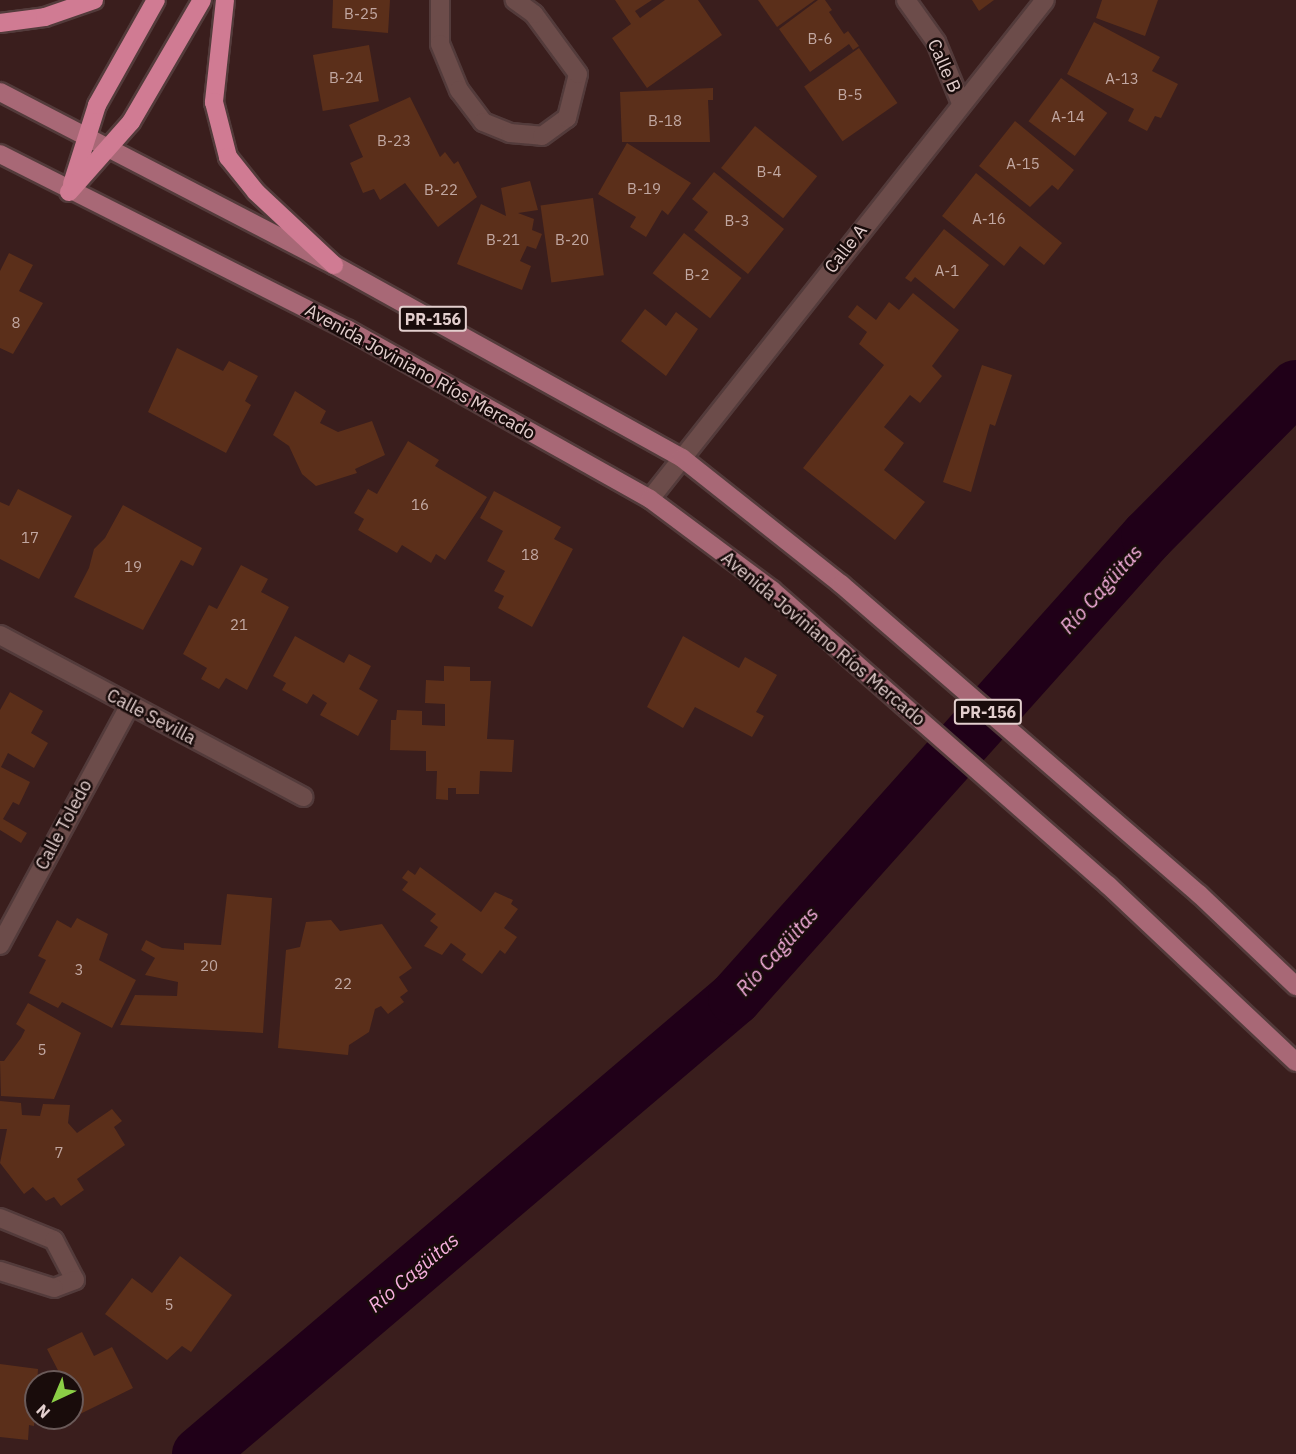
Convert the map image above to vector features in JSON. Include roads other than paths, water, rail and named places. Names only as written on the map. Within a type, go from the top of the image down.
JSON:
[{"type":"highway","points":[[0,23],[45,17],[94,0]]},
{"type":"highway","points":[[69,192],[97,105],[156,0]]},
{"type":"highway","points":[[69,192],[131,122],[202,0]]},
{"type":"highway","points":[[225,0],[214,102],[228,157],[256,192],[334,265]]},
{"type":"main road","name":"PR-156","points":[[0,92],[334,265],[682,458],[842,584],[1199,894],[1296,986]]},
{"type":"main road","name":"Avenida Joviniano Ríos Mercado","points":[[0,154],[69,192],[347,329],[650,499],[771,590],[817,630],[1108,885],[1296,1062]]},
{"type":"street","points":[[440,0],[440,44],[459,90],[483,122],[510,134],[542,136],[567,118],[578,74],[534,14],[514,0]]},
{"type":"street","name":"Calle B","points":[[906,0],[936,42],[961,103]]},
{"type":"street","name":"Calle A","points":[[650,499],[961,103],[1045,0]]},
{"type":"street","name":"Calle Sevilla","points":[[0,634],[129,706],[303,797]]},
{"type":"street","name":"Calle Toledo","points":[[0,945],[129,706]]},
{"type":"street","points":[[0,1218],[54,1240],[75,1280],[54,1288],[0,1271]]},
{"type":"waterway","name":"Río Cagüitas","points":[[199,1454],[735,998],[1148,536],[1296,387]]}]
